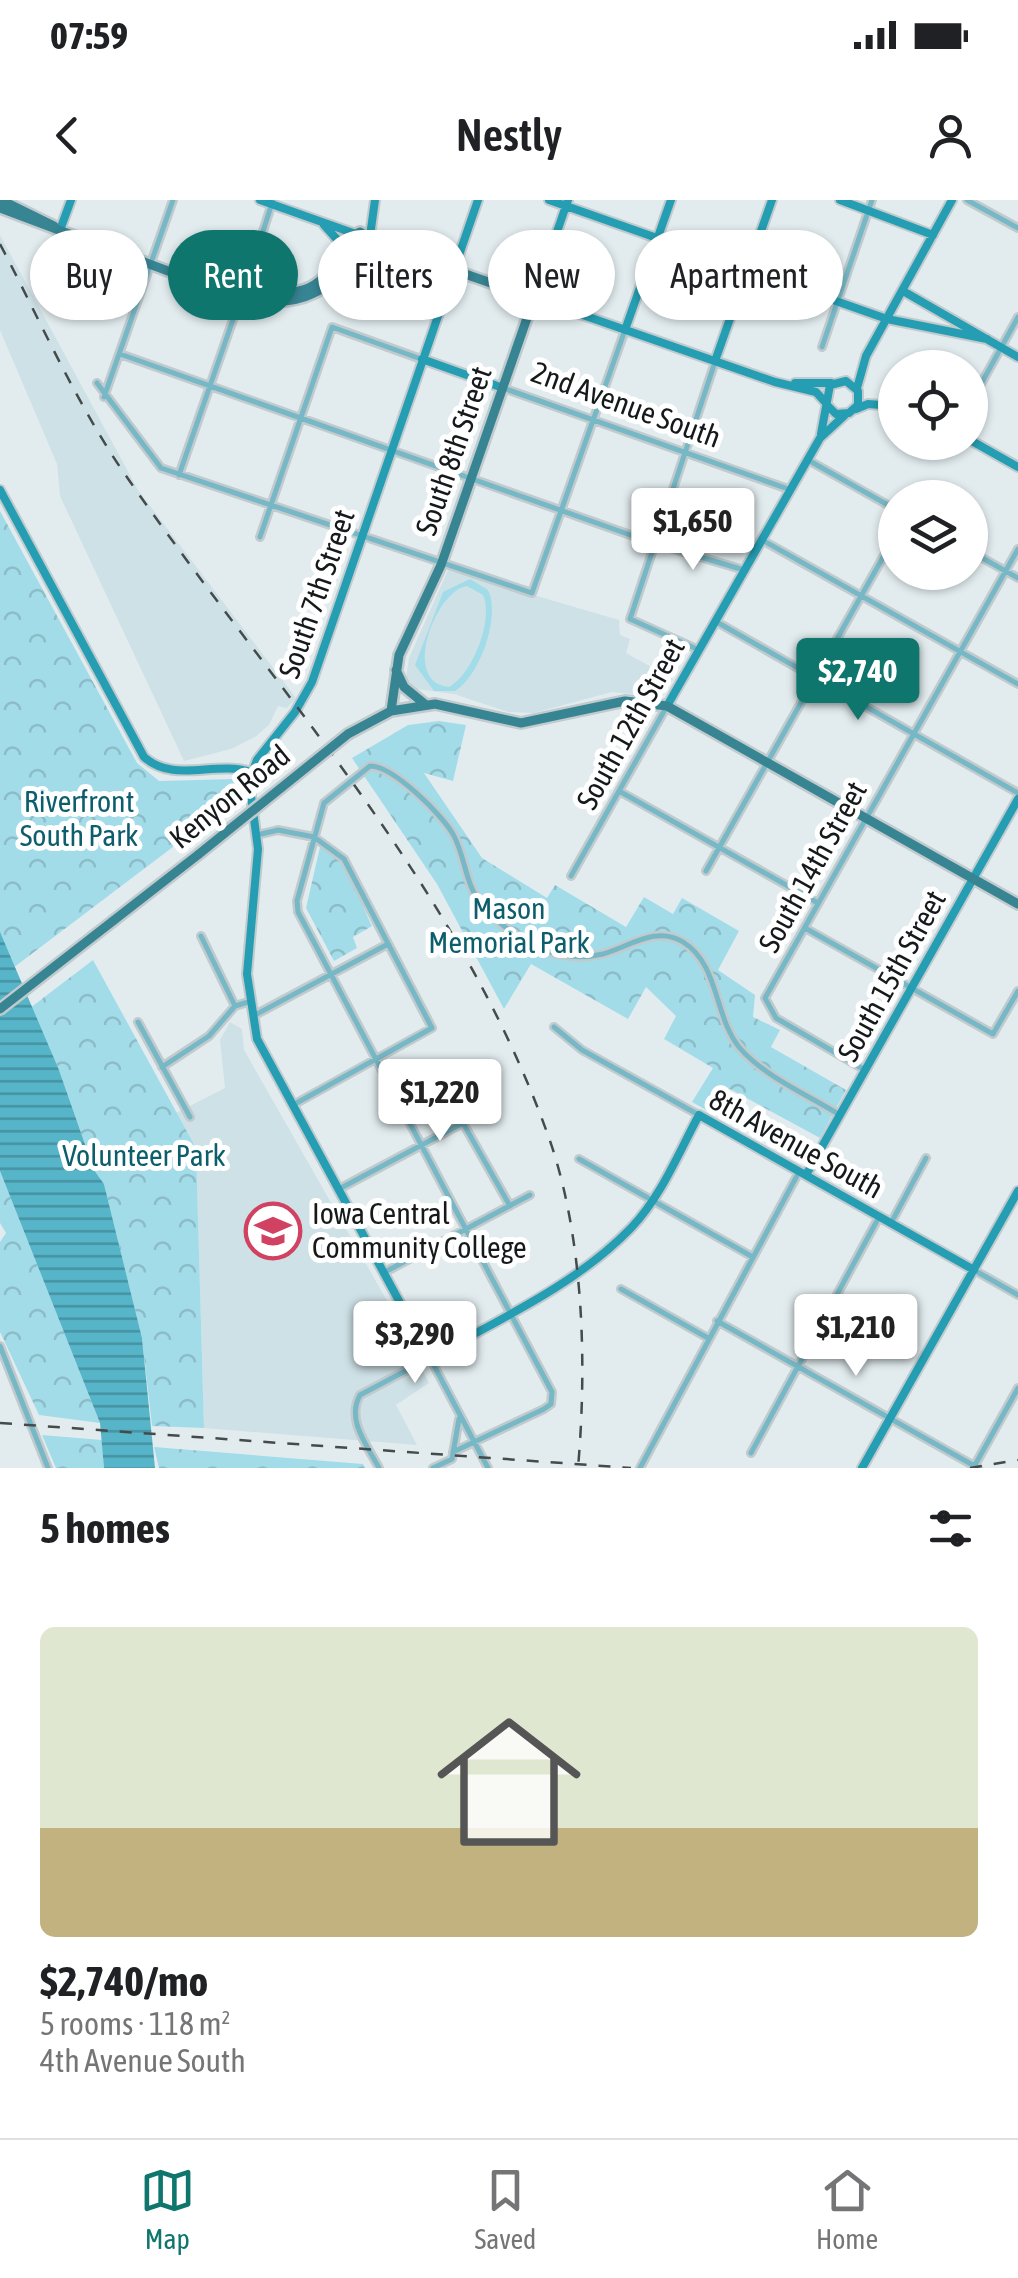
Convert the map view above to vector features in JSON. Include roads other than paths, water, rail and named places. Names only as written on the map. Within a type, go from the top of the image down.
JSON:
[{"type":"main road","points":[[1,200],[60,230]]},
{"type":"main road","points":[[0,208],[60,230]]},
{"type":"main road","points":[[148,262],[168,269]]},
{"type":"main road","name":"South 8th Street","points":[[391,711],[396,668],[441,565],[526,320]]},
{"type":"main road","points":[[396,668],[404,687],[426,705]]},
{"type":"main road","name":"Kenyon Road","points":[[0,1009],[348,734],[391,711],[426,705],[462,708],[521,723],[624,701],[667,706]]},
{"type":"main road","points":[[667,706],[1018,904]]},
{"type":"street","points":[[60,230],[71,200]]},
{"type":"street","points":[[104,398],[173,200]]},
{"type":"street","points":[[260,200],[349,230]]},
{"type":"street","name":"South 7th Street","points":[[467,230],[478,200]]},
{"type":"street","points":[[549,200],[567,203],[635,230]]},
{"type":"street","points":[[660,230],[671,200]]},
{"type":"street","points":[[762,230],[772,200]]},
{"type":"street","points":[[840,200],[934,234]]},
{"type":"street","points":[[843,285],[872,200]]},
{"type":"street","points":[[848,413],[858,405],[857,389],[866,356],[952,200]]},
{"type":"street","points":[[967,200],[1018,228]]},
{"type":"street","points":[[264,230],[273,202]]},
{"type":"street","points":[[356,230],[374,203]]},
{"type":"street","points":[[372,230],[374,203]]},
{"type":"street","name":"South 8th Street","points":[[558,230],[567,203]]},
{"type":"street","points":[[311,218],[332,230]]},
{"type":"street","points":[[903,290],[1018,357]]},
{"type":"street","points":[[97,384],[150,457],[179,475],[532,593],[635,302]]},
{"type":"street","points":[[843,304],[887,320],[987,339]]},
{"type":"street","points":[[988,371],[1018,317]]},
{"type":"street","points":[[179,475],[233,320]]},
{"type":"street","name":"South 7th Street","points":[[251,772],[304,699],[436,320]]},
{"type":"street","points":[[597,320],[816,392],[826,404],[848,413],[868,404],[878,404]]},
{"type":"street","points":[[699,650],[630,619],[730,320]]},
{"type":"street","points":[[822,346],[831,320]]},
{"type":"street","name":"2nd Avenue South","points":[[301,418],[332,327],[791,490]]},
{"type":"street","points":[[120,354],[653,543],[744,570]]},
{"type":"street","points":[[826,404],[827,389],[866,356]]},
{"type":"street","points":[[776,382],[838,382],[878,398]]},
{"type":"street","name":"South 12th Street","points":[[571,876],[820,438],[826,404]]},
{"type":"street","name":"South 12th Street","points":[[820,438],[848,413]]},
{"type":"street","points":[[260,538],[301,418]]},
{"type":"street","points":[[988,450],[1018,466]]},
{"type":"street","points":[[808,460],[878,499]]},
{"type":"street","points":[[0,490],[144,757],[169,771],[228,767],[251,772],[248,793],[258,835],[248,1002],[256,1039],[488,1468]]},
{"type":"street","points":[[762,540],[1018,684]]},
{"type":"street","name":"South 14th Street","points":[[865,1070],[776,1018],[765,998],[1018,549]]},
{"type":"street","points":[[988,561],[1018,578]]},
{"type":"street","points":[[706,871],[878,566]]},
{"type":"street","points":[[715,621],[1018,796]]},
{"type":"street","points":[[454,1452],[544,1409],[552,1392],[330,974],[297,902],[324,802],[335,790],[370,766],[394,772],[453,833],[473,893],[526,941],[543,951],[572,957],[605,954],[656,936],[684,942],[705,967],[736,1044],[762,1066],[840,1115]]},
{"type":"street","points":[[619,791],[818,904]]},
{"type":"street","name":"South 15th Street","points":[[640,1468],[752,1256],[840,1115],[1018,796]]},
{"type":"street","points":[[258,835],[278,830],[314,837],[344,859],[432,1028],[293,1105]]},
{"type":"street","points":[[805,928],[993,1034],[1018,991]]},
{"type":"street","points":[[200,936],[235,1006]]},
{"type":"street","points":[[250,1018],[388,944]]},
{"type":"street","points":[[162,1066],[209,1036],[235,1006],[248,1002]]},
{"type":"street","points":[[138,1022],[190,1116]]},
{"type":"street","name":"8th Avenue South","points":[[554,1027],[582,1050],[1018,1295]]},
{"type":"street","points":[[378,1468],[353,1417],[360,1395],[557,1287],[634,1226],[699,1115]]},
{"type":"street","points":[[337,1190],[463,1123],[510,1206]]},
{"type":"street","points":[[891,1223],[926,1158]]},
{"type":"street","points":[[579,1159],[752,1256]]},
{"type":"street","points":[[862,1468],[1018,1191]]},
{"type":"street","points":[[382,1273],[530,1196]]},
{"type":"street","points":[[751,1453],[880,1217]]},
{"type":"street","points":[[621,1289],[708,1338]]},
{"type":"street","points":[[717,1321],[975,1467],[1018,1388]]},
{"type":"street","points":[[0,1346],[48,1468]]},
{"type":"street","points":[[433,1468],[444,1465],[454,1452],[460,1416]]},
{"type":"railway","points":[[0,244],[112,455],[417,877],[467,960],[512,1047],[549,1138],[570,1217],[582,1344],[578,1468]]},
{"type":"railway","points":[[0,1423],[631,1468]]},
{"type":"railway","points":[[970,1468],[1018,1460]]},
{"type":"place","name":"Iowa Central Community College","points":[[273,1231]]},
{"type":"park label","name":"Riverfront South Park","points":[[79,819]]},
{"type":"park label","name":"Mason Memorial Park","points":[[509,926]]},
{"type":"park label","name":"Volunteer Park","points":[[144,1156]]}]
